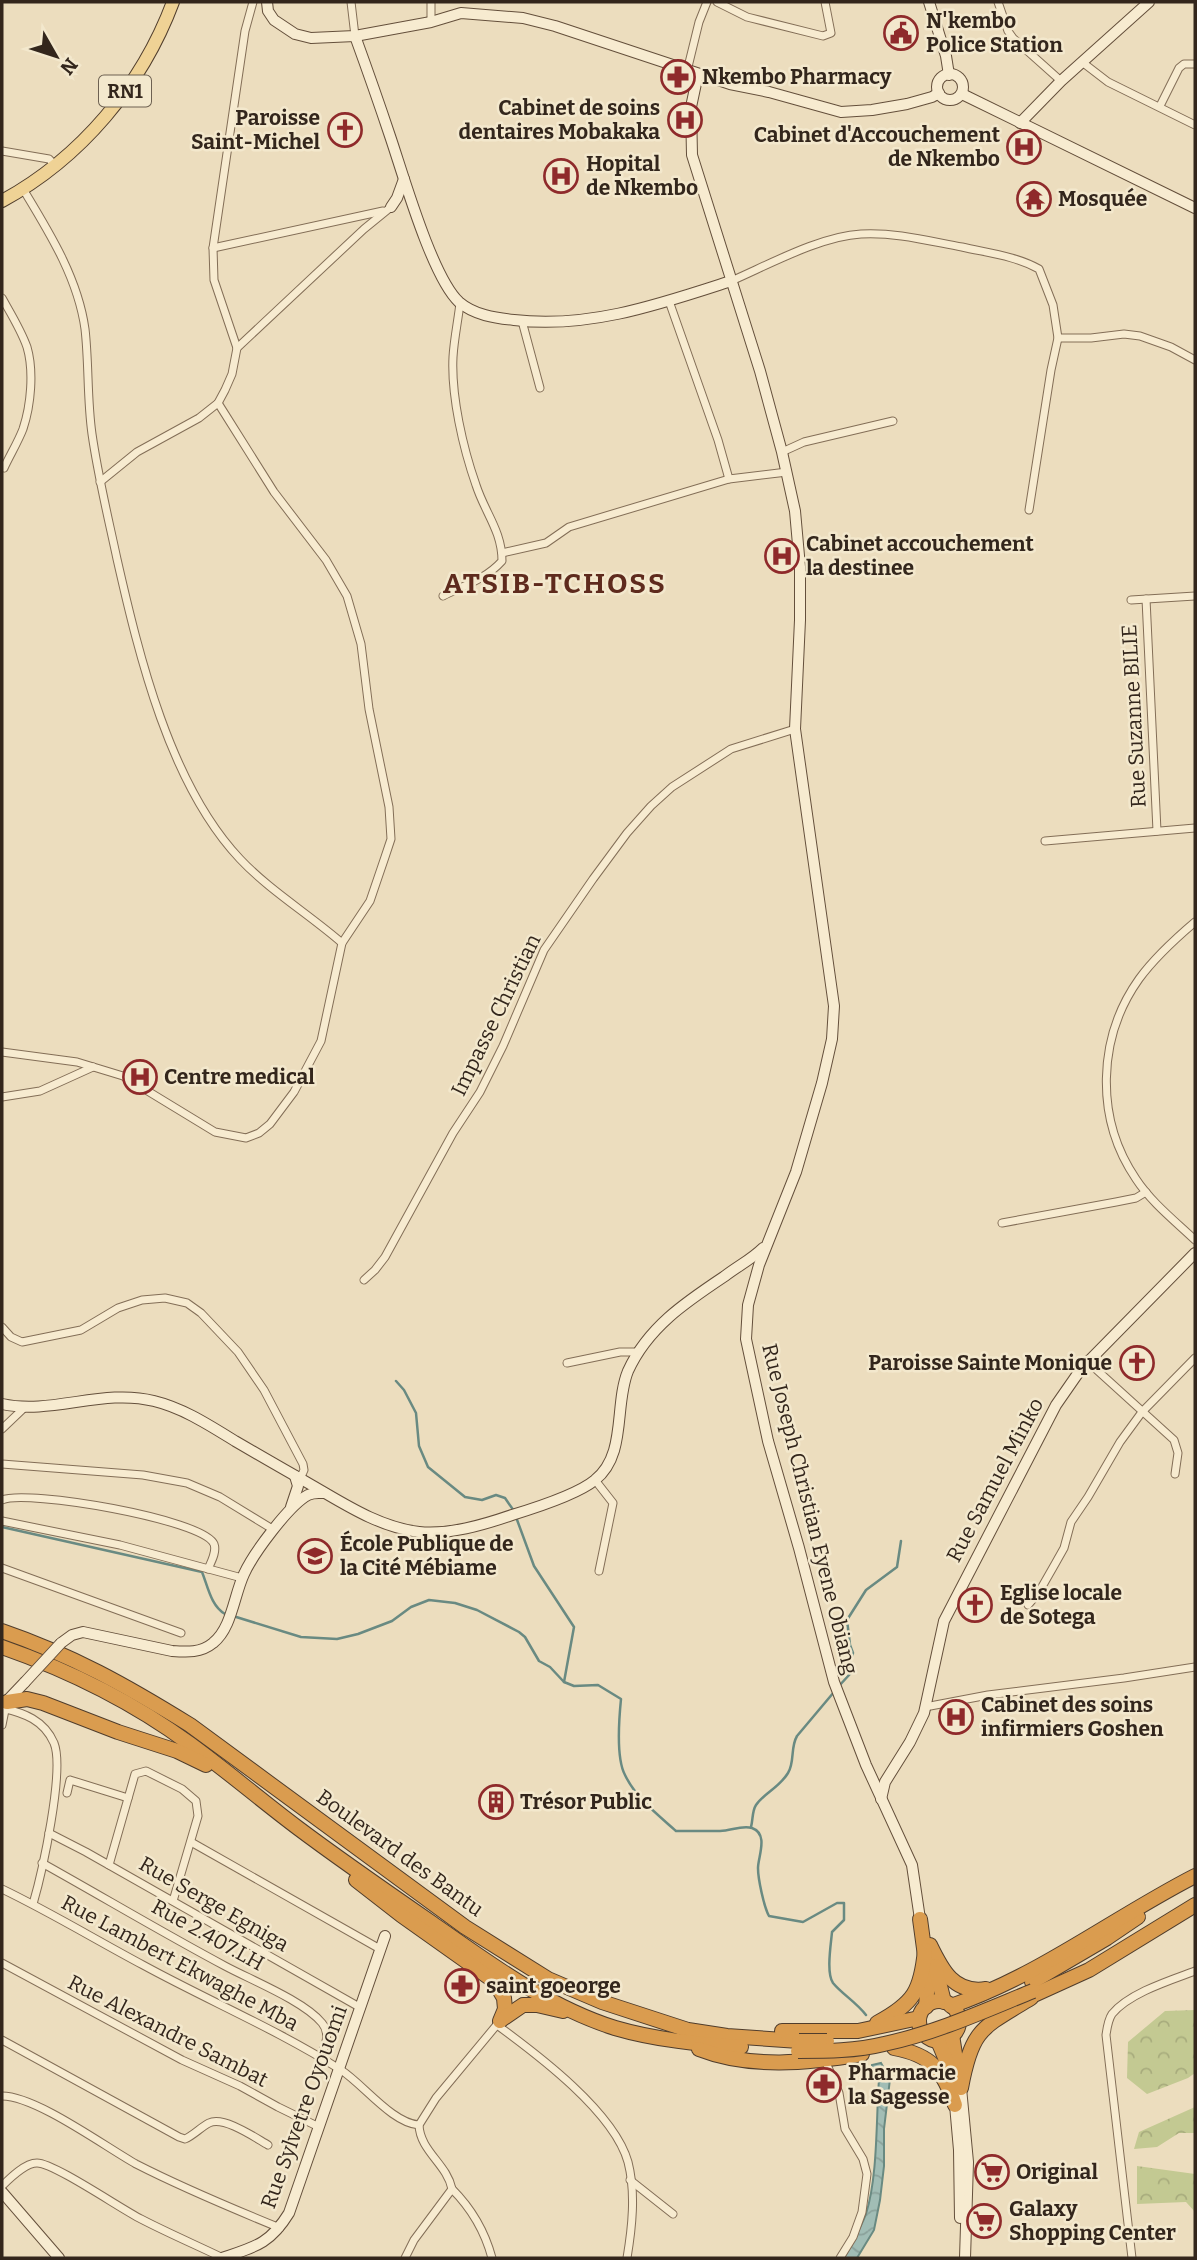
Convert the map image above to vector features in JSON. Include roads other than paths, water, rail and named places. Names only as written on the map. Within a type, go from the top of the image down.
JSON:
[{"type":"highway","name":"Boulevard des Bantu","points":[[2,1631],[62,1653],[143,1695],[190,1725],[410,1888],[527,1968],[566,1988],[656,2020],[688,2029],[798,2046]]},
{"type":"highway","name":"Boulevard des Bantu","points":[[2,1647],[58,1669],[142,1713],[189,1743],[346,1863],[494,1967],[578,2013],[617,2029],[685,2043],[798,2046]]},
{"type":"highway","points":[[25,1682],[24,1692],[35,1700]]},
{"type":"highway","points":[[4,1706],[27,1699],[35,1700],[177,1751],[253,1793]]},
{"type":"highway","points":[[346,1863],[354,1878],[375,1895],[494,1981],[502,1992],[505,2003],[498,2023]]},
{"type":"highway","points":[[656,2020],[760,2031],[861,2031],[923,2012],[932,2003],[947,2004],[1005,1985],[1138,1906],[1195,1879]]},
{"type":"highway","points":[[961,2088],[970,2051],[983,2029],[995,2018],[1195,1879]]},
{"type":"highway","points":[[798,2046],[847,2050],[894,2042],[966,2019],[1058,1979],[1195,1898]]},
{"type":"highway","points":[[685,2043],[741,2061],[804,2062],[933,2040],[1034,1989],[1089,1970],[1195,1905]]},
{"type":"highway","points":[[920,1919],[947,2004],[957,2014],[955,2031],[961,2088]]},
{"type":"highway","points":[[861,2031],[898,2011],[911,1998],[920,1984],[928,1948]]},
{"type":"highway","points":[[928,1948],[943,1972],[956,1985],[971,1990],[1005,1985]]},
{"type":"highway","points":[[928,1948],[928,1978],[920,2029],[933,2040],[946,2060],[955,2105]]},
{"type":"highway","points":[[498,2023],[523,2005],[531,2004],[578,2013]]},
{"type":"highway","points":[[894,2048],[918,2053],[928,2059],[944,2078],[955,2105]]},
{"type":"main road","name":"RN1","points":[[2,201],[55,165],[103,120],[128,88],[153,48],[173,2]]},
{"type":"street","points":[[100,482],[137,452],[199,418],[218,403],[232,374],[237,348],[214,280],[212,248],[245,31],[253,2]]},
{"type":"street","points":[[267,2],[268,12],[274,20],[295,34],[318,38],[355,36],[431,22],[461,13],[523,18],[730,84],[841,112],[918,102],[939,93]]},
{"type":"street","points":[[351,2],[355,36],[435,260],[460,303],[479,313],[522,321],[592,320],[669,301],[731,281],[837,238],[862,234],[906,237],[1009,257],[1039,268],[1053,305],[1058,338],[1028,510]]},
{"type":"street","points":[[431,2],[431,22]]},
{"type":"street","points":[[693,72],[699,22],[707,2]]},
{"type":"street","points":[[718,2],[747,17],[823,36],[831,33],[825,2]]},
{"type":"street","points":[[929,2],[949,75]]},
{"type":"street","points":[[998,2],[1013,38],[1061,81]]},
{"type":"street","points":[[1020,122],[1149,2]]},
{"type":"street","points":[[1082,62],[1108,82],[1195,125]]},
{"type":"street","points":[[1160,106],[1179,68],[1184,64],[1195,64]]},
{"type":"street","name":"Rue Joseph Christian Eyene Obiang","points":[[693,72],[692,155],[760,371],[795,511],[800,567],[795,729],[834,1022],[822,1083],[804,1149],[755,1281],[746,1317],[746,1339],[768,1441],[836,1688],[866,1765],[912,1865],[920,1919]]},
{"type":"street","points":[[949,75],[962,81],[962,94],[957,99],[944,98],[939,93],[939,83],[949,75]]},
{"type":"street","points":[[962,94],[1195,208]]},
{"type":"street","points":[[2,151],[49,159],[55,165]]},
{"type":"street","points":[[212,248],[389,209],[397,198],[404,178]]},
{"type":"street","points":[[23,189],[59,252],[84,326],[92,432],[100,482],[132,623],[167,734],[212,824],[240,859],[342,943]]},
{"type":"street","points":[[237,348],[395,204],[406,203],[415,210]]},
{"type":"street","points":[[2,298],[28,351],[30,374],[23,429],[4,468]]},
{"type":"street","points":[[669,301],[729,479]]},
{"type":"street","points":[[443,596],[478,580],[502,561],[502,544],[476,486],[455,394],[453,358],[460,303]]},
{"type":"street","points":[[522,321],[540,388]]},
{"type":"street","points":[[1058,338],[1124,334],[1140,336],[1195,360]]},
{"type":"street","points":[[2,1052],[49,1057],[123,1076],[215,1132],[246,1138],[259,1133],[270,1124],[295,1092],[321,1041],[342,943],[370,901],[391,839],[389,807],[369,709],[361,644],[346,596],[331,568],[275,492],[218,403]]},
{"type":"street","points":[[782,452],[804,442],[893,421]]},
{"type":"street","points":[[502,552],[546,543],[569,527],[729,479],[787,472]]},
{"type":"street","points":[[1131,600],[1195,596]]},
{"type":"street","name":"Rue Suzanne BILIE","points":[[1146,599],[1157,831]]},
{"type":"street","name":"Impasse Christian","points":[[364,1280],[385,1257],[453,1133],[480,1093],[544,950],[633,826],[672,788],[731,749],[795,729]]},
{"type":"street","points":[[1045,841],[1195,828]]},
{"type":"street","points":[[1195,922],[1155,959],[1138,980],[1120,1013],[1108,1051],[1107,1102],[1117,1146],[1135,1178],[1195,1240]]},
{"type":"street","points":[[2,1097],[40,1091],[93,1067]]},
{"type":"street","points":[[1002,1223],[1136,1198],[1146,1192]]},
{"type":"street","points":[[2,1404],[23,1408],[116,1397],[137,1397],[154,1401],[198,1419],[370,1518],[420,1532],[470,1527],[515,1514],[573,1492],[595,1480],[612,1456],[624,1386],[646,1340],[668,1317],[753,1257],[767,1243]]},
{"type":"street","name":"Rue Samuel Minko","points":[[881,1799],[885,1782],[915,1733],[925,1707],[944,1621],[1056,1405],[1069,1384],[1088,1362],[1195,1253]]},
{"type":"street","points":[[738,1266],[743,1264],[751,1267],[755,1281]]},
{"type":"street","points":[[2,1327],[11,1337],[22,1342],[81,1330],[118,1307],[134,1301],[166,1298],[187,1303],[201,1313],[238,1352],[264,1390],[303,1464],[304,1470],[297,1477]]},
{"type":"street","points":[[567,1363],[620,1352],[638,1352]]},
{"type":"street","points":[[1028,1605],[1055,1564],[1064,1548],[1071,1522],[1120,1442],[1142,1412],[1195,1357]]},
{"type":"street","points":[[1088,1362],[1174,1440],[1178,1453],[1175,1474]]},
{"type":"street","points":[[2,1429],[16,1418],[23,1408]]},
{"type":"street","points":[[2,1464],[143,1475],[187,1483],[220,1497],[274,1530]]},
{"type":"street","points":[[290,1510],[298,1486],[297,1477]]},
{"type":"street","points":[[595,1480],[613,1503],[599,1571]]},
{"type":"street","points":[[2,1725],[4,1706],[61,1643],[72,1635],[83,1632],[172,1651],[186,1652],[204,1648],[220,1636],[242,1578],[274,1530],[290,1510],[307,1496],[324,1493]]},
{"type":"street","points":[[2,1500],[19,1497],[70,1502],[162,1519],[208,1536],[215,1545],[208,1569]]},
{"type":"street","points":[[2,1521],[120,1545],[242,1578]]},
{"type":"street","points":[[2,1568],[181,1633]]},
{"type":"street","points":[[925,1707],[988,1695],[1195,1667]]},
{"type":"street","points":[[4,1706],[38,1722],[54,1743],[57,1766],[49,1833],[33,1904]]},
{"type":"street","points":[[866,1765],[879,1773],[897,1764]]},
{"type":"street","points":[[109,1865],[135,1774],[146,1771],[182,1789],[196,1801],[198,1816],[173,1901]]},
{"type":"street","points":[[67,1793],[71,1780],[128,1798]]},
{"type":"street","name":"Rue Serge Egniga","points":[[49,1833],[361,2008]]},
{"type":"street","points":[[191,1842],[380,1949]]},
{"type":"street","name":"Rue 2.407.LH","points":[[42,1863],[307,2011],[321,2022],[326,2030],[327,2039],[320,2058]]},
{"type":"street","name":"Rue Lambert Ekwaghe Mba","points":[[2,1889],[340,2069],[405,2122],[419,2124]]},
{"type":"street","name":"Rue Sylvetre Oyouomi","points":[[223,2258],[258,2245],[273,2236],[289,2213],[385,1936]]},
{"type":"street","name":"Rue Alexandre Sambat","points":[[2,1963],[182,2060],[319,2127]]},
{"type":"street","points":[[1132,2258],[1105,2035],[1112,2015],[1127,2002],[1163,1983],[1195,1971]]},
{"type":"street","points":[[492,2258],[481,2228],[452,2189],[449,2178],[421,2139],[419,2124],[426,2111],[498,2023],[579,2092],[619,2141],[628,2163],[630,2180],[632,2216],[627,2258]]},
{"type":"street","points":[[2,2040],[179,2137],[185,2139],[205,2125],[217,2121],[233,2126],[268,2145]]},
{"type":"street","points":[[825,2060],[839,2093],[845,2129],[863,2159],[867,2174],[862,2212],[853,2237],[840,2258]]},
{"type":"street","points":[[961,2088],[968,2162],[965,2258]]},
{"type":"street","points":[[2,2096],[25,2101],[178,2185],[280,2228]]},
{"type":"street","points":[[955,2105],[960,2185],[958,2258]]},
{"type":"street","points":[[2,2186],[25,2167],[43,2164],[142,2219],[223,2258]]},
{"type":"street","points":[[630,2180],[673,2214]]},
{"type":"street","points":[[405,2258],[414,2240],[452,2189]]},
{"type":"street","points":[[2,2192],[54,2256]]},
{"type":"water","points":[[881,2063],[890,2079],[880,2200],[874,2230],[857,2258],[844,2258],[864,2220],[870,2199],[875,2165],[879,2079],[873,2077],[872,2065]]},
{"type":"waterway","points":[[396,1381],[416,1413],[419,1446],[428,1467],[465,1497],[482,1500],[496,1495],[505,1498],[514,1511]]},
{"type":"waterway","points":[[516,1517],[534,1566],[574,1627],[564,1682],[574,1686],[598,1685],[621,1699],[620,1759],[625,1775],[635,1791],[676,1831],[720,1831],[744,1827],[757,1831],[761,1840],[759,1879],[769,1916],[803,1922],[837,1903],[844,1903],[844,1920],[832,1932],[831,1978],[866,2015]]},
{"type":"waterway","points":[[2,1527],[202,1572],[213,1601],[225,1614]]},
{"type":"waterway","points":[[838,1687],[850,1674],[849,1666],[853,1653],[847,1620],[866,1590],[897,1567],[901,1541]]},
{"type":"waterway","points":[[233,1616],[301,1637],[337,1639],[392,1621],[411,1607],[429,1600],[455,1603],[477,1610],[519,1632],[525,1637],[539,1661],[550,1667],[564,1682]]},
{"type":"waterway","points":[[751,1827],[756,1805],[788,1773],[797,1736],[834,1692]]},
{"type":"place","name":"N'kembo Police Station","points":[[901,33]]},
{"type":"place","name":"Nkembo Pharmacy","points":[[678,77]]},
{"type":"place","name":"Cabinet de soins dentaires Mobakaka","points":[[685,120]]},
{"type":"place","name":"Paroisse Saint-Michel","points":[[345,130]]},
{"type":"place","name":"Cabinet d'Accouchement de Nkembo","points":[[1024,147]]},
{"type":"place","name":"Hopital de Nkembo","points":[[561,176]]},
{"type":"place","name":"Mosquée","points":[[1034,199]]},
{"type":"place","name":"Cabinet accouchement la destinee","points":[[782,556]]},
{"type":"place","name":"Centre medical","points":[[140,1077]]},
{"type":"place","name":"Paroisse Sainte Monique","points":[[1137,1363]]},
{"type":"place","name":"École Publique de la Cité Mébiame","points":[[315,1556]]},
{"type":"place","name":"Eglise locale de Sotega","points":[[975,1605]]},
{"type":"place","name":"Cabinet des soins infirmiers Goshen","points":[[956,1717]]},
{"type":"place","name":"Trésor Public","points":[[496,1802]]},
{"type":"place","name":"saint goeorge","points":[[462,1986]]},
{"type":"place","name":"Pharmacie la Sagesse","points":[[824,2085]]},
{"type":"place","name":"Original","points":[[992,2172]]},
{"type":"place","name":"Galaxy Shopping Center","points":[[984,2221]]},
{"type":"district","name":"ATSIB-TCHOSS","points":[[555,583]]}]
